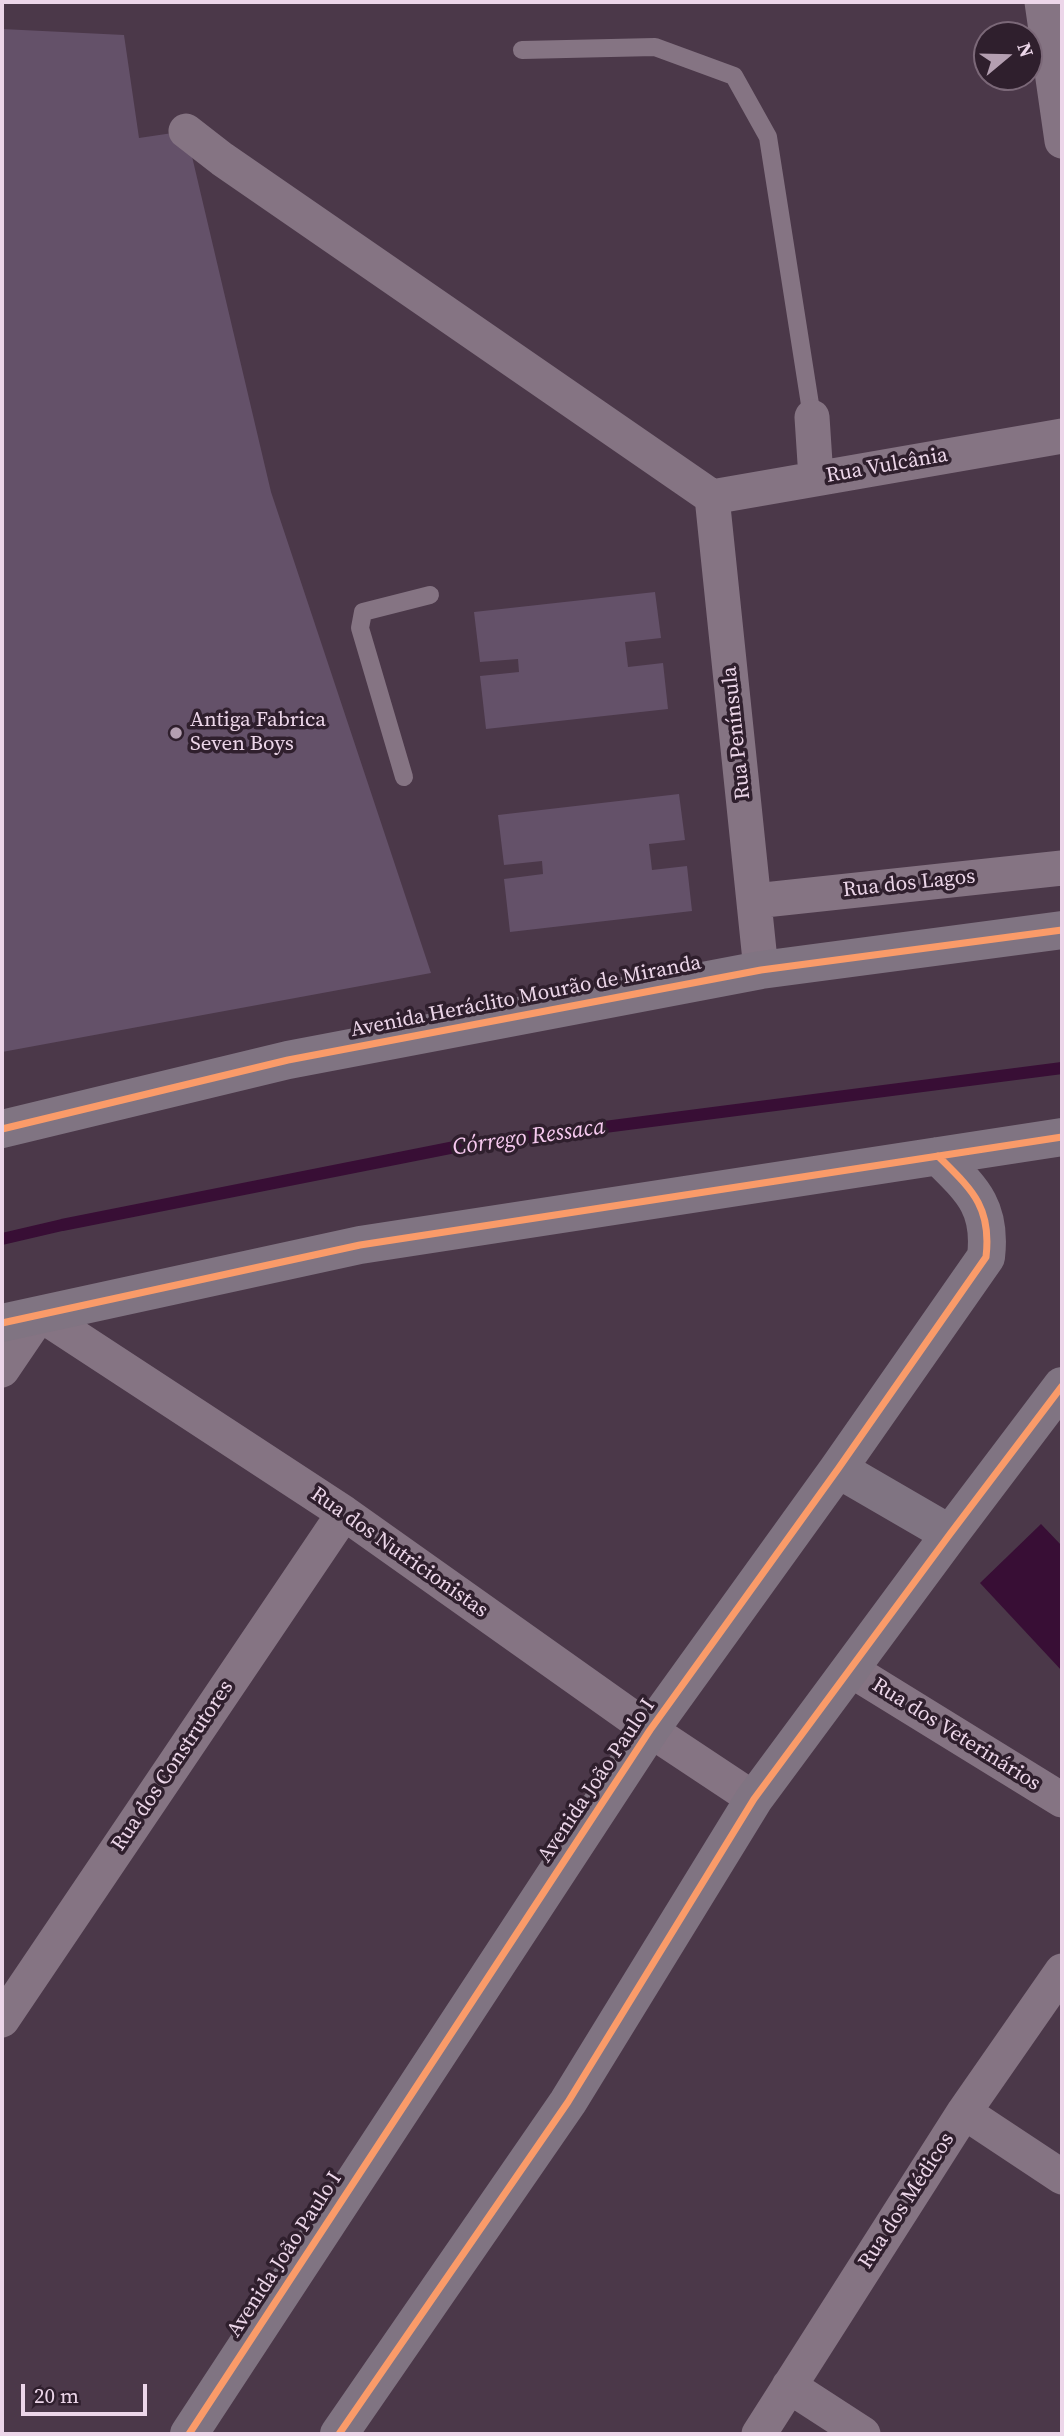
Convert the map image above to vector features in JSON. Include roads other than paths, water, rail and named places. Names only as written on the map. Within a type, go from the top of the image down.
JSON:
[{"type":"main road","name":"Avenida Heráclito Mourão de Miranda","points":[[2,1129],[288,1060],[761,970],[1062,930]]},
{"type":"main road","points":[[2,1323],[360,1245],[1062,1137]]},
{"type":"main road","name":"Avenida João Paulo I","points":[[189,2434],[650,1730],[838,1469],[986,1257],[988,1235],[982,1209],[965,1183],[938,1156]]},
{"type":"main road","points":[[339,2434],[568,2102],[754,1798],[1062,1386]]},
{"type":"main road","points":[[838,1469],[950,1534]]},
{"type":"street","points":[[1042,2],[1062,141]]},
{"type":"street","points":[[186,131],[222,159],[712,497]]},
{"type":"street","points":[[812,417],[816,478]]},
{"type":"street","name":"Rua Vulcânia","points":[[712,497],[1062,436]]},
{"type":"street","name":"Rua Península","points":[[712,497],[761,970]]},
{"type":"street","name":"Rua dos Lagos","points":[[755,901],[1062,867]]},
{"type":"street","points":[[2,1370],[40,1314]]},
{"type":"street","name":"Rua dos Nutricionistas","points":[[40,1314],[344,1513],[650,1730],[754,1798]]},
{"type":"street","name":"Rua dos Construtores","points":[[2,2020],[344,1513]]},
{"type":"street","name":"Rua dos Veterinários","points":[[850,1670],[1062,1800]]},
{"type":"street","name":"Rua dos Médicos","points":[[759,2434],[964,2112],[1062,1971]]},
{"type":"street","points":[[964,2112],[1062,2177]]},
{"type":"street","points":[[789,2386],[863,2434]]},
{"type":"lane","points":[[522,50],[655,47],[734,76],[768,137],[812,417]]},
{"type":"lane","points":[[404,777],[360,628],[363,612],[430,595]]},
{"type":"waterway","name":"Córrego Ressaca","points":[[2,1239],[465,1145],[1062,1068]]},
{"type":"place","name":"Antiga Fabrica Seven Boys","points":[[176,733]]}]
